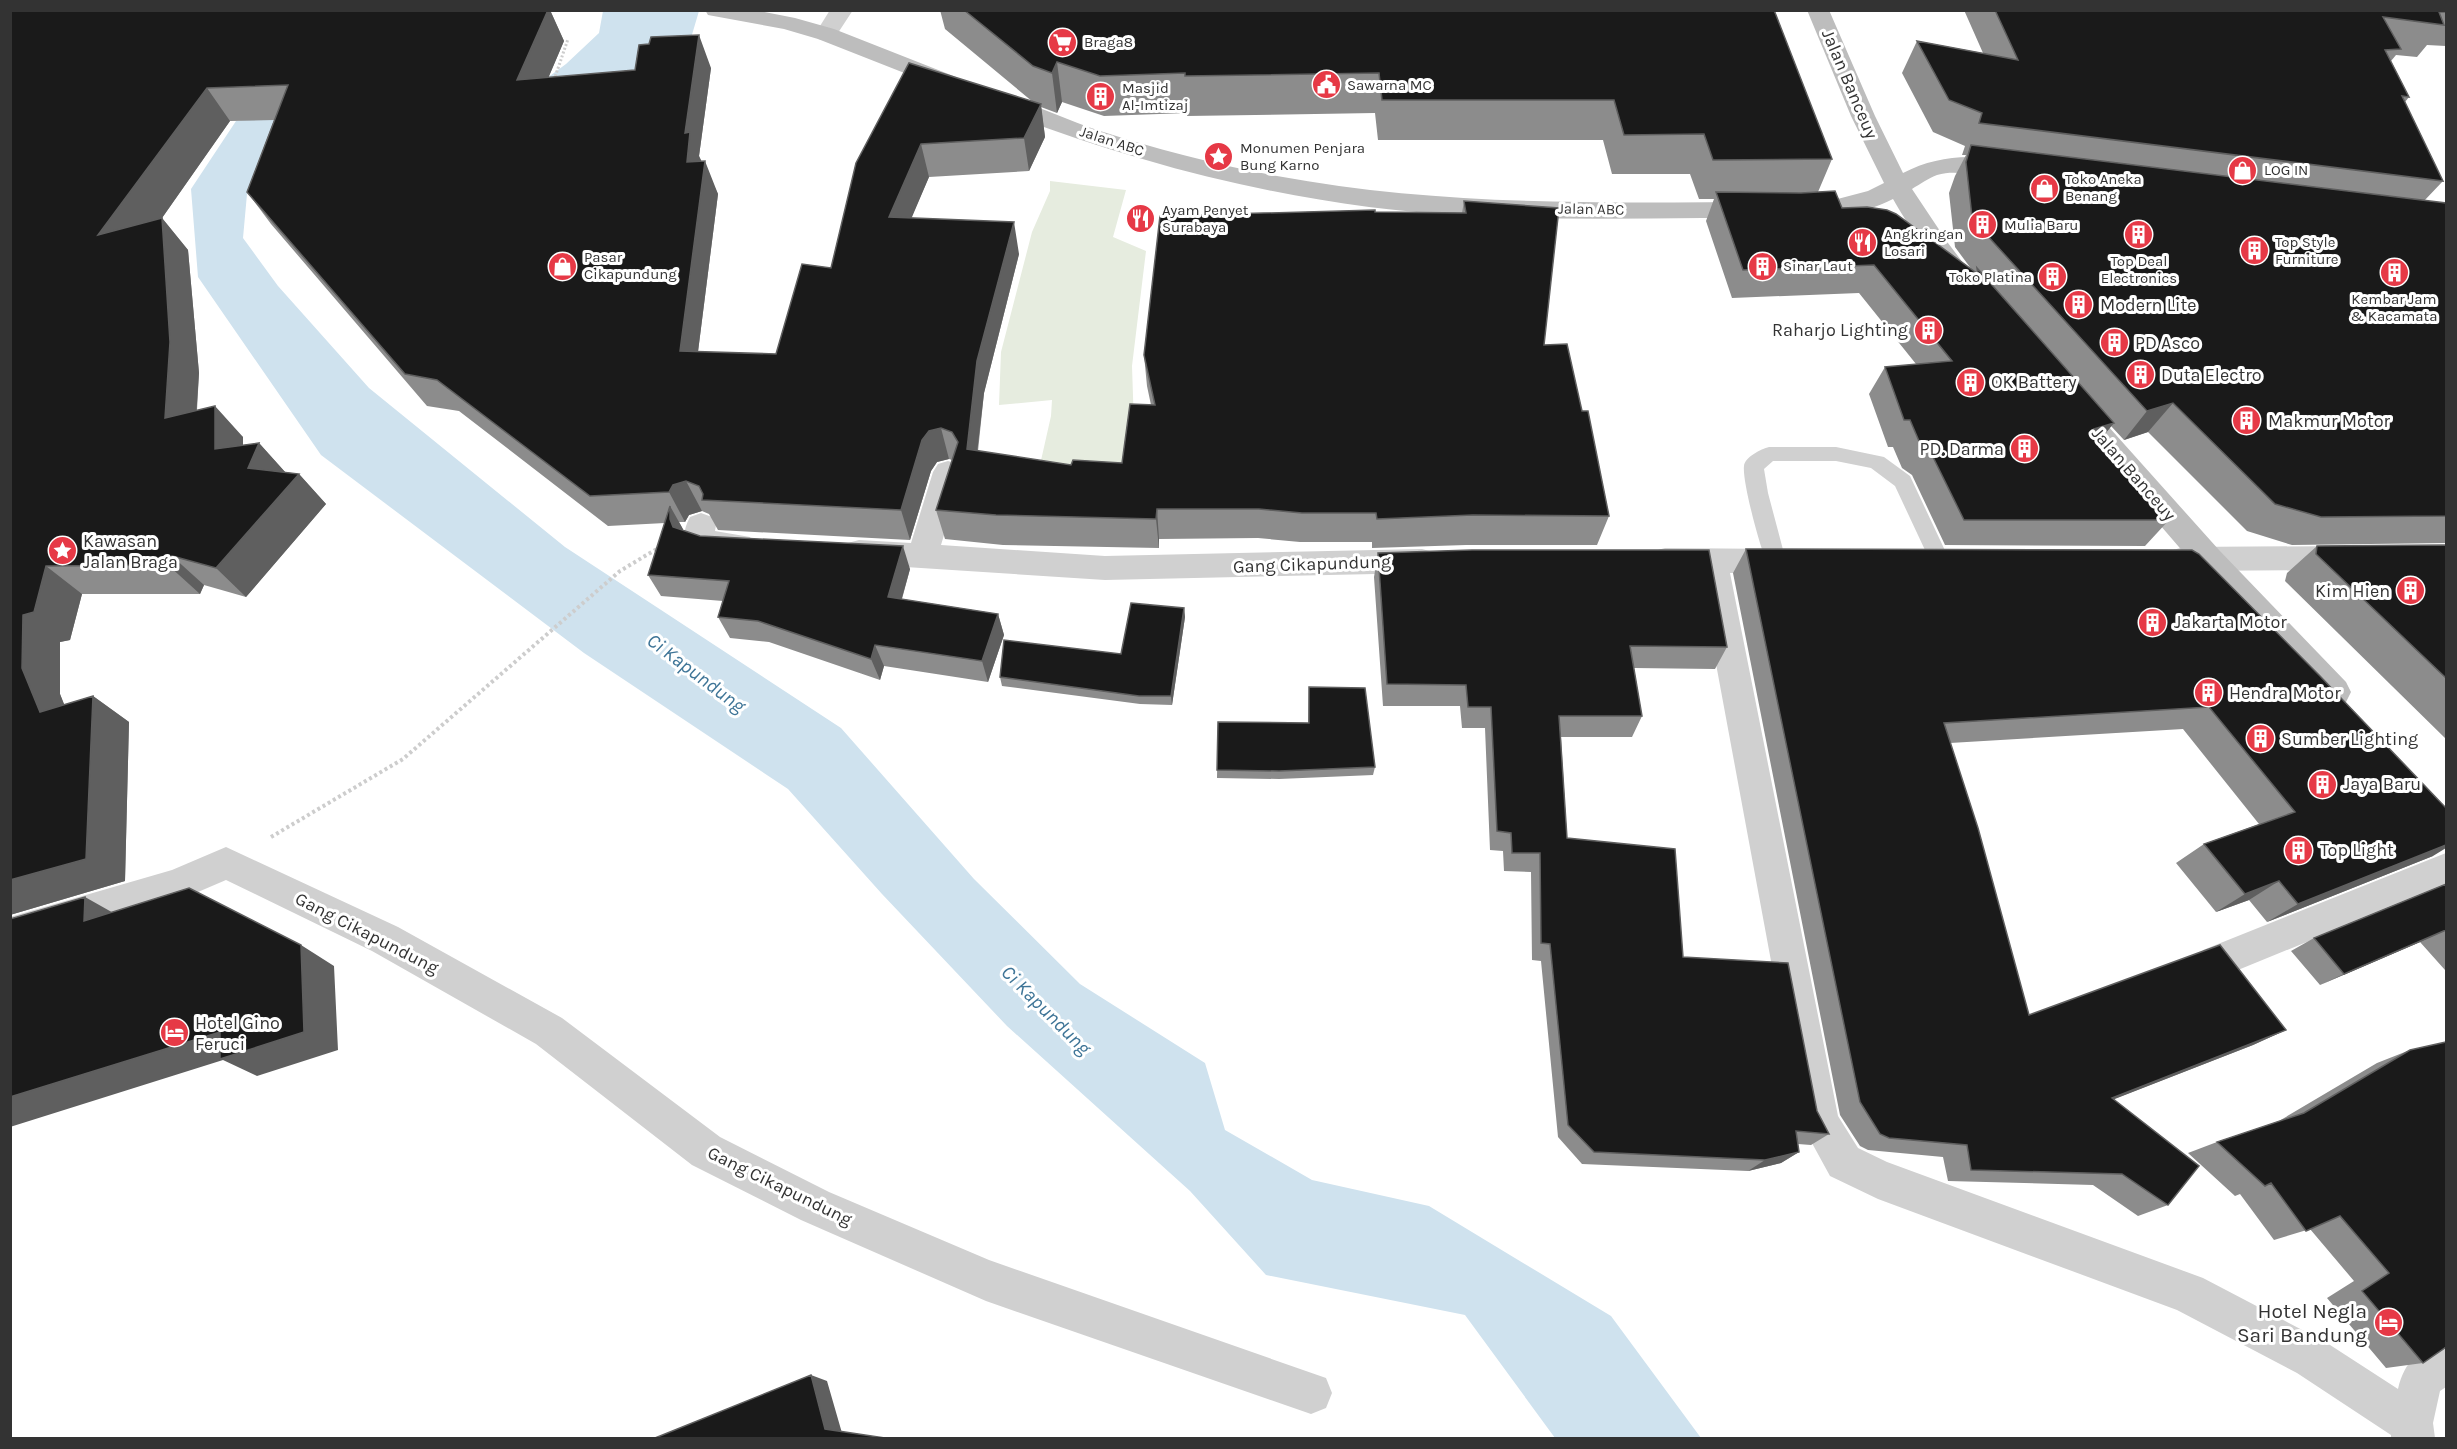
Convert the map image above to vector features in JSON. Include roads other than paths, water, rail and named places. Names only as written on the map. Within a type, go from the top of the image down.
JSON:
[{"type":"street","name":"Jalan ABC","points":[[716,10],[787,23],[826,34],[976,93],[1100,138],[1190,166],[1289,187],[1373,199],[1502,207],[1830,209],[1855,205],[1932,168],[1963,165],[2030,173]]},
{"type":"street","points":[[826,34],[842,10]]},
{"type":"street","name":"Jalan Banceuy","points":[[1818,10],[1871,138],[1896,187],[1956,271],[1980,299]]},
{"type":"street","name":"Jalan Banceuy","points":[[2055,384],[2208,559],[2356,714]]},
{"type":"street","points":[[923,555],[948,472]]},
{"type":"street","points":[[701,525],[699,541],[763,546]]},
{"type":"street","name":"Gang Cikapundung","points":[[832,550],[1105,568],[1275,566],[1454,560]]},
{"type":"street","points":[[2154,558],[2372,558]]},
{"type":"street","points":[[1904,559],[1951,559]]},
{"type":"street","points":[[1641,560],[1811,560]]},
{"type":"street","points":[[1712,560],[1820,1123],[1844,1162],[1878,1179],[2188,1293],[2312,1358],[2412,1431],[2422,1378],[2446,1363]]},
{"type":"street","name":"Gang Cikapundung","points":[[10,934],[177,885],[226,863],[385,939],[549,1031],[706,1151],[815,1206],[986,1280],[1311,1393]]},
{"type":"street","points":[[2216,962],[2446,869]]},
{"type":"lane","points":[[1776,561],[1758,493],[1754,466],[1769,454],[1836,454],[1877,462],[1903,481],[1951,559]]},
{"type":"water","name":"Ci Kapundung","points":[[603,11],[699,11],[691,38],[638,87],[307,124],[263,149],[247,194],[243,238],[278,286],[369,388],[565,547],[841,728],[974,879],[1080,984],[1205,1063],[1225,1130],[1312,1180],[1429,1206],[1611,1316],[1701,1438],[1555,1438],[1465,1315],[1266,1275],[1190,1191],[1007,1026],[882,894],[788,789],[584,653],[321,455],[198,277],[191,189],[236,121],[547,78],[566,64],[599,33]]},
{"type":"place","name":"Braga8","points":[[1063,42]]},
{"type":"place","name":"Sawarna MC","points":[[1326,85]]},
{"type":"place","name":"Masjid Al-Imtizaj","points":[[1101,97]]},
{"type":"place","name":"Monumen Penjara Bung Karno","points":[[1219,157]]},
{"type":"place","name":"LOG IN","points":[[2243,170]]},
{"type":"place","name":"Toko Aneka Benang","points":[[2044,188]]},
{"type":"place","name":"Ayam Penyet Surabaya","points":[[1141,219]]},
{"type":"place","name":"Mulia Baru","points":[[1983,225]]},
{"type":"place","name":"Top Deal Electronics","points":[[2139,234]]},
{"type":"place","name":"Angkringan Losari","points":[[1863,243]]},
{"type":"place","name":"Top Style Furniture","points":[[2254,251]]},
{"type":"place","name":"Pasar Cikapundung","points":[[563,266]]},
{"type":"place","name":"Sinar Laut","points":[[1762,266]]},
{"type":"place","name":"Kembar Jam & Kacamata","points":[[2394,272]]},
{"type":"place","name":"Toko Platina","points":[[2053,277]]},
{"type":"place","name":"Modern Lite","points":[[2079,305]]},
{"type":"place","name":"Raharjo Lighting","points":[[1929,330]]},
{"type":"place","name":"PD Asco","points":[[2114,343]]},
{"type":"place","name":"Duta Electro","points":[[2140,375]]},
{"type":"place","name":"OK Battery","points":[[1970,382]]},
{"type":"place","name":"Makmur Motor","points":[[2247,421]]},
{"type":"place","name":"PD. Darma","points":[[2025,449]]},
{"type":"place","name":"Kawasan Jalan Braga","points":[[62,551]]},
{"type":"place","name":"Kim Hien","points":[[2411,591]]},
{"type":"place","name":"Jakarta Motor","points":[[2153,622]]},
{"type":"place","name":"Hendra Motor","points":[[2208,693]]},
{"type":"place","name":"Sumber Lighting","points":[[2260,739]]},
{"type":"place","name":"Jaya Baru","points":[[2322,784]]},
{"type":"place","name":"Top Light","points":[[2299,850]]},
{"type":"place","name":"Hotel Gino Feruci","points":[[174,1033]]},
{"type":"place","name":"Hotel Negla Sari Bandung","points":[[2388,1323]]}]
